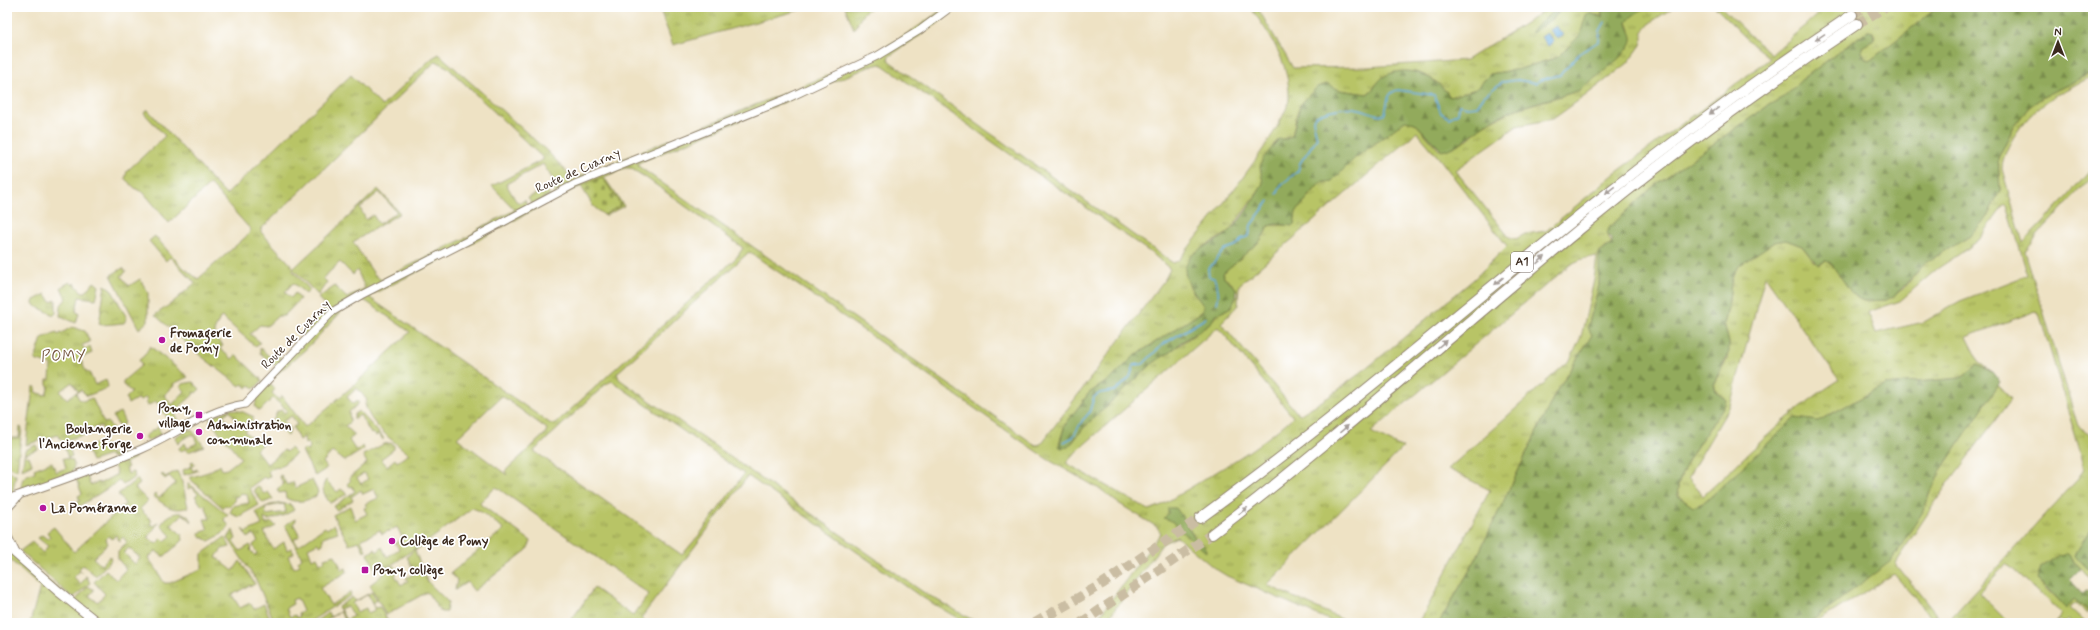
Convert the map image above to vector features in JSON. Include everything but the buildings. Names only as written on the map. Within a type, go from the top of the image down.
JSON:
[{"type":"highway","name":"A1","points":[[1200,518],[1330,420],[1652,158],[1754,82],[1855,19],[1728,113],[1624,193],[1545,257],[1316,452],[1212,534]]},
{"type":"main road","points":[[7,537],[15,552]]},
{"type":"main road","points":[[7,546],[58,592],[98,623]]},
{"type":"street","name":"Route de Cuarny","points":[[18,497],[119,458],[164,438],[226,407],[245,404],[332,312],[361,295],[575,184],[786,99],[877,56],[920,30],[951,7]]},
{"type":"street","points":[[7,499],[18,497]]},
{"type":"street","points":[[7,509],[18,497]]},
{"type":"green space","points":[[659,7],[810,7],[673,45]]},
{"type":"green space","points":[[845,7],[872,7],[864,12],[854,29]]},
{"type":"green space","points":[[945,7],[958,7],[937,24],[888,57],[889,61],[1173,263],[1178,261],[1223,205],[1259,154],[1285,112],[1289,98],[1286,73],[1282,61],[1271,38],[1250,7],[1257,7],[1293,68],[1368,67],[1466,60],[1537,16],[1547,7],[1595,7],[1602,11],[1602,17],[1589,13],[1580,35],[1558,57],[1520,69],[1490,74],[1476,89],[1450,97],[1440,85],[1433,80],[1410,71],[1394,74],[1386,78],[1367,94],[1339,90],[1331,86],[1313,91],[1304,101],[1297,113],[1292,136],[1279,140],[1274,144],[1261,170],[1264,180],[1261,188],[1228,233],[1203,247],[1185,273],[1191,289],[1204,306],[1202,312],[1134,356],[1112,378],[1089,393],[1065,425],[1059,443],[1072,443],[1086,425],[1153,363],[1210,324],[1213,319],[1232,304],[1236,298],[1237,292],[1234,285],[1224,278],[1223,273],[1260,241],[1269,226],[1294,224],[1296,212],[1320,183],[1332,181],[1355,158],[1406,120],[1415,123],[1439,150],[1445,150],[1468,139],[1481,127],[1513,110],[1578,91],[1619,58],[1630,30],[1627,22],[1631,16],[1642,9],[1674,7],[1651,22],[1643,32],[1641,45],[1628,63],[1585,96],[1553,119],[1517,126],[1455,170],[1509,237],[1516,239],[1525,234],[1546,231],[1613,175],[1770,58],[1753,45],[1715,7],[1721,7],[1758,43],[1772,54],[1826,7],[1938,7],[1871,60],[1865,59],[1862,52],[1862,46],[1872,41],[1875,37],[1873,32],[1868,31],[1860,36],[1800,81],[1787,95],[1769,105],[1655,185],[1609,228],[1608,236],[1612,244],[1600,251],[1599,285],[1588,327],[1592,335],[1556,392],[1475,561],[1439,623],[1419,623],[1490,490],[1448,469],[1570,360],[1581,337],[1594,280],[1597,256],[1582,259],[1571,264],[1371,432],[1403,448],[1267,585],[1350,623],[1336,623],[1227,576],[1214,568],[1177,537],[1163,543],[1105,623],[1094,623],[1161,533],[1157,527],[1115,501],[1103,491],[1047,459],[749,252],[617,373],[619,379],[923,592],[978,623],[966,623],[920,596],[748,476],[641,618],[648,623],[569,623],[594,588],[633,616],[649,594],[496,487],[480,502],[481,505],[531,541],[527,550],[474,591],[467,582],[455,590],[457,580],[451,573],[504,529],[480,511],[472,508],[415,551],[427,581],[448,602],[446,612],[441,612],[427,592],[386,615],[370,585],[394,565],[398,572],[395,575],[401,585],[408,581],[406,578],[415,573],[407,557],[417,547],[387,568],[382,562],[375,568],[368,554],[375,549],[377,552],[382,547],[387,557],[399,549],[395,543],[403,539],[397,527],[382,534],[380,530],[361,540],[366,550],[364,551],[359,541],[349,544],[333,515],[350,506],[355,520],[367,514],[364,508],[367,507],[365,504],[378,498],[374,489],[363,494],[361,490],[351,497],[353,500],[337,510],[333,507],[355,491],[352,486],[350,487],[347,484],[351,480],[349,478],[367,463],[363,455],[384,444],[391,443],[394,445],[394,449],[381,459],[387,466],[395,459],[397,462],[409,454],[382,432],[368,412],[365,404],[367,400],[357,388],[347,397],[353,404],[357,401],[359,403],[349,412],[350,422],[345,426],[355,435],[349,440],[356,451],[363,446],[364,449],[345,461],[332,452],[323,462],[327,468],[315,476],[302,451],[305,449],[308,452],[310,446],[307,443],[305,444],[304,437],[299,440],[293,427],[297,425],[292,416],[283,421],[290,429],[288,436],[272,423],[277,412],[281,410],[285,413],[287,410],[273,398],[260,411],[255,407],[257,395],[305,336],[301,334],[318,315],[327,309],[332,313],[318,298],[335,286],[347,298],[365,288],[357,270],[353,275],[340,262],[323,278],[327,282],[318,295],[293,269],[292,270],[310,290],[306,294],[293,283],[285,292],[291,298],[295,293],[300,299],[284,316],[278,316],[267,326],[260,325],[250,334],[260,342],[256,347],[222,317],[220,318],[214,331],[216,334],[214,337],[223,345],[220,349],[232,359],[236,355],[261,379],[262,381],[254,389],[250,385],[247,388],[242,384],[240,386],[201,356],[155,315],[172,303],[195,283],[170,257],[166,261],[149,241],[155,236],[180,265],[198,279],[249,234],[250,229],[210,184],[169,223],[144,193],[136,189],[125,179],[127,171],[165,136],[144,113],[147,109],[226,195],[351,75],[382,106],[432,58],[439,54],[547,151],[571,176],[576,178],[841,70],[895,42]],"holes":[[[436,61],[447,67],[544,159],[492,186],[515,210],[478,229],[471,235],[381,280],[374,274],[353,242],[400,213],[378,189],[294,268],[261,232],[261,229]],[[881,64],[1154,255],[1170,269],[1165,279],[1041,444],[1036,445],[638,166],[638,163],[871,66]],[[1417,132],[1507,246],[1473,280],[1372,364],[1330,396],[1299,415],[1221,323],[1238,305],[1239,285]],[[543,164],[555,183],[551,187],[556,194],[527,207],[525,200],[520,203],[516,201],[506,184]],[[625,168],[630,168],[645,177],[743,248],[736,258],[556,423],[551,424],[370,298],[370,296],[377,292],[451,255],[559,196],[602,177],[621,205],[604,215],[605,216],[624,206],[604,177]],[[379,192],[397,212],[379,224],[373,215],[366,220],[360,208]],[[360,299],[367,302],[410,332],[355,384],[305,427],[282,396],[279,400],[272,393],[275,389],[268,382],[307,348],[342,311]],[[1218,327],[1293,417],[1262,442],[1229,464],[1162,505],[1149,510],[1066,463],[1078,450]],[[612,381],[744,474],[700,534],[682,555],[534,451],[606,384]],[[502,396],[547,429],[545,434],[505,471],[507,475],[457,438]],[[364,473],[368,479],[361,484],[357,478]]]},
{"type":"green space","points":[[1558,7],[1565,7],[1553,18],[1532,33],[1531,31]]},
{"type":"green space","points":[[1595,7],[1645,7],[1631,17],[1627,22],[1632,36],[1630,46],[1610,66],[1578,91],[1524,106],[1504,114],[1487,123],[1463,141],[1449,149],[1442,151],[1415,123],[1405,121],[1355,158],[1332,181],[1320,183],[1296,212],[1294,224],[1292,226],[1276,224],[1269,226],[1260,241],[1223,273],[1224,278],[1236,288],[1235,300],[1231,307],[1215,316],[1210,324],[1180,343],[1173,350],[1153,363],[1086,425],[1068,447],[1061,448],[1059,446],[1065,425],[1089,393],[1112,378],[1134,356],[1202,312],[1204,306],[1188,282],[1186,267],[1188,260],[1194,253],[1228,233],[1242,216],[1257,195],[1263,183],[1260,167],[1262,160],[1279,139],[1286,139],[1292,136],[1300,105],[1317,87],[1328,84],[1339,90],[1367,94],[1385,76],[1394,72],[1403,71],[1421,74],[1430,78],[1438,83],[1450,97],[1476,89],[1490,74],[1520,69],[1558,57],[1580,35],[1586,15],[1589,13],[1602,17],[1602,11]]},
{"type":"green space","points":[[1938,7],[2093,7],[2093,72],[2043,97],[2029,107],[2014,126],[1998,158],[2000,190],[1987,217],[1970,236],[1925,263],[1895,296],[1886,300],[1864,301],[1859,299],[1851,292],[1830,262],[1825,261],[1818,265],[1802,246],[1786,240],[1774,242],[1740,265],[1734,272],[1724,323],[1729,343],[1729,352],[1714,383],[1716,392],[1726,400],[1725,404],[1695,449],[1678,486],[1678,496],[1693,507],[1704,503],[1795,418],[1818,421],[1885,385],[1960,378],[1978,365],[1994,373],[2000,382],[1939,473],[1922,513],[1891,561],[1809,623],[1439,623],[1475,561],[1556,392],[1592,335],[1588,327],[1599,285],[1599,253],[1612,244],[1612,239],[1607,234],[1609,228],[1655,185],[1769,105],[1787,95],[1800,81],[1860,36],[1868,31],[1873,32],[1874,40],[1862,47],[1862,52],[1866,59],[1871,60]]},
{"type":"green space","points":[[2093,72],[2093,76],[2060,93],[2033,113],[2017,132],[2009,145],[2005,154],[2002,169],[2023,243],[2064,200],[2093,166],[2093,175],[2043,229],[2025,251],[2078,426],[2093,436],[2093,524],[2075,555],[2093,574],[2093,600],[2091,591],[2092,582],[2068,553],[2037,580],[2066,608],[2074,599],[2088,611],[2088,614],[2076,603],[2070,608],[2086,623],[2072,623],[2068,620],[2065,623],[2059,621],[2055,623],[2062,614],[2007,563],[1979,593],[2009,623],[1943,623],[1947,622],[2078,479],[2084,468],[2043,326],[2039,313],[2036,311],[1966,337],[1979,362],[1994,373],[1978,365],[1960,378],[1885,385],[1818,421],[1795,418],[1707,501],[1693,507],[1678,496],[1678,486],[1682,474],[1695,449],[1725,404],[1724,398],[1716,392],[1714,383],[1727,359],[1729,343],[1724,323],[1728,308],[1731,283],[1734,272],[1740,264],[1774,242],[1786,240],[1802,246],[1814,262],[1820,265],[1825,261],[1830,262],[1856,297],[1864,301],[1886,300],[1904,288],[1925,263],[1970,236],[1987,217],[2000,190],[1998,158],[2014,126],[2029,107],[2043,97]],"holes":[[[2005,204],[2007,206],[2028,275],[1960,301],[1924,322],[1876,333],[1868,312],[1900,301],[1937,269],[1979,240]],[[1765,276],[1839,380],[1820,392],[1785,420],[1703,496],[1688,477],[1730,406]]]},
{"type":"green space","points":[[602,177],[621,205],[604,215],[593,206],[581,186]]},
{"type":"green space","points":[[546,189],[550,195],[532,205],[528,198]]},
{"type":"green space","points":[[123,268],[126,272],[121,276],[129,286],[140,279],[148,293],[148,321],[139,329],[111,275]]},
{"type":"green space","points":[[70,282],[73,285],[74,283],[82,292],[86,292],[94,282],[99,286],[96,299],[79,297],[76,312],[79,313],[76,323],[60,316],[61,305],[66,299],[61,287]]},
{"type":"green space","points":[[105,285],[111,289],[127,318],[124,323],[99,324]]},
{"type":"green space","points":[[46,294],[51,302],[56,300],[56,313],[54,315],[35,306],[33,303],[34,300]]},
{"type":"green space","points":[[72,327],[85,331],[90,342],[82,345],[84,349],[90,347],[92,353],[80,358],[86,372],[89,372],[95,385],[106,380],[108,386],[107,388],[87,396],[81,390],[76,393],[79,399],[83,401],[92,398],[104,423],[107,422],[113,428],[105,434],[101,426],[86,430],[87,434],[66,440],[72,456],[68,458],[62,440],[57,435],[26,445],[33,387],[36,387],[35,392],[46,395],[49,386],[47,385],[47,380],[50,380],[51,365],[35,360],[42,338],[57,332],[58,335]],"holes":[[[72,382],[78,391],[67,399],[60,391]]]},
{"type":"green space","points":[[150,346],[188,377],[173,384],[174,386],[164,395],[172,405],[185,391],[181,387],[182,384],[193,382],[200,389],[196,393],[194,392],[193,395],[174,412],[180,425],[171,430],[166,422],[167,417],[156,401],[147,406],[146,397],[140,401],[138,398],[128,404],[126,398],[132,392],[123,385],[123,381],[142,365],[139,360],[144,356]]},
{"type":"green space","points":[[260,348],[270,357],[274,353],[281,358],[281,361],[276,366],[260,353]]},
{"type":"green space","points":[[1998,385],[2011,399],[1944,489],[1895,563],[1943,623],[1936,623],[1894,574],[1815,623],[1809,623],[1835,603],[1922,513],[1939,473]]},
{"type":"green space","points":[[231,409],[254,417],[245,432],[255,440],[259,436],[265,441],[256,450],[267,464],[284,450],[286,452],[290,448],[296,454],[278,468],[276,466],[268,471],[270,476],[266,479],[264,477],[249,488],[259,505],[238,517],[230,513],[233,506],[249,503],[247,494],[240,493],[240,496],[234,497],[235,501],[229,507],[226,505],[223,508],[189,478],[208,472],[220,465],[222,470],[227,469],[241,458],[210,421],[210,418]],"holes":[[[230,411],[238,422],[231,427],[223,415]]]},
{"type":"green space","points":[[359,411],[383,437],[383,440],[379,434],[376,436],[373,433],[371,434],[360,415],[354,419],[354,414]]},
{"type":"green space","points":[[120,412],[125,423],[119,427],[113,416]]},
{"type":"green space","points":[[20,427],[22,428],[17,470],[7,466],[11,438],[19,438]]},
{"type":"green space","points":[[158,427],[161,434],[148,441],[145,436]]},
{"type":"green space","points":[[187,430],[192,430],[204,446],[188,452],[186,449],[180,451],[179,448],[185,443],[187,448],[197,443],[193,434],[183,439],[178,444],[175,437]]},
{"type":"green space","points":[[102,441],[105,446],[107,445],[111,455],[120,450],[121,455],[112,458],[110,455],[92,461],[87,450],[90,449],[89,447]]},
{"type":"green space","points":[[36,445],[38,449],[25,454],[27,457],[29,456],[32,464],[22,469],[25,450]]},
{"type":"green space","points":[[134,455],[135,458],[126,463],[128,467],[126,468],[128,474],[133,472],[135,477],[123,485],[119,481],[75,509],[73,505],[80,501],[78,496],[82,494],[76,479],[94,472],[95,473],[87,476],[90,485],[99,482],[99,484],[117,474],[113,463]]},
{"type":"green space","points":[[63,458],[73,461],[74,466],[72,472],[35,488],[21,491],[24,478],[35,472],[34,469],[52,462],[56,472],[66,468]]},
{"type":"green space","points":[[193,461],[195,465],[191,467],[193,471],[197,469],[197,471],[184,475],[183,470],[192,466],[191,462]]},
{"type":"green space","points":[[8,470],[16,475],[13,490],[7,497]]},
{"type":"green space","points":[[177,471],[182,482],[188,507],[182,509],[173,509],[153,496],[155,494],[159,498],[176,483],[169,476],[165,479],[161,475],[163,474],[165,477]]},
{"type":"green space","points":[[281,475],[287,485],[293,482],[295,488],[312,480],[318,492],[316,496],[301,501],[294,501],[286,498],[285,492],[279,493],[277,489],[284,484],[279,476]]},
{"type":"green space","points":[[137,479],[140,484],[135,488],[148,501],[140,509],[152,521],[150,523],[153,526],[159,522],[148,537],[156,544],[162,538],[165,541],[171,536],[161,525],[172,514],[181,513],[185,514],[192,522],[183,514],[171,525],[182,535],[183,540],[165,556],[162,556],[156,551],[148,558],[164,583],[170,583],[202,569],[202,554],[225,537],[230,547],[222,549],[216,557],[233,571],[240,561],[255,584],[250,585],[232,595],[240,608],[250,603],[254,609],[264,604],[272,623],[30,623],[40,587],[7,557],[7,549],[75,601],[88,586],[94,590],[89,596],[98,602],[105,594],[94,582],[106,570],[116,580],[126,569],[118,559],[118,551],[127,542],[123,537],[119,541],[116,535],[112,539],[109,536],[106,539],[108,544],[93,558],[101,565],[110,556],[111,560],[96,576],[83,565],[79,569],[83,573],[80,571],[74,577],[80,584],[86,578],[85,576],[90,583],[73,598],[20,551],[32,542],[43,553],[48,546],[38,538],[42,535],[47,539],[50,537],[47,532],[54,527],[74,552],[125,504],[118,494]],"holes":[[[129,548],[140,558],[135,564],[124,553]]]},
{"type":"green space","points":[[326,480],[337,492],[341,489],[347,494],[330,503],[323,489]]},
{"type":"green space","points":[[188,483],[228,515],[224,519],[229,526],[222,534],[209,541],[199,535],[199,533],[208,530],[204,519],[210,519],[205,505],[202,506],[195,496],[198,494],[192,487],[188,489]]},
{"type":"green space","points":[[258,486],[264,494],[268,492],[273,499],[263,503],[254,491],[254,489]]},
{"type":"green space","points":[[280,503],[291,505],[294,510],[283,516],[268,520],[264,518],[265,524],[272,522],[276,526],[264,532],[273,549],[284,542],[287,550],[291,548],[294,553],[288,556],[294,568],[300,565],[298,561],[302,558],[285,525],[295,519],[296,521],[293,523],[300,536],[294,539],[298,546],[325,527],[327,529],[334,524],[338,532],[323,537],[323,544],[320,546],[318,543],[308,548],[312,559],[317,557],[320,563],[325,561],[324,558],[335,555],[342,570],[346,568],[347,572],[320,588],[331,605],[350,592],[351,595],[308,623],[275,623],[256,580],[228,538],[233,530],[236,539],[233,541],[240,551],[250,545],[252,548],[250,550],[255,555],[257,554],[253,545],[258,541],[253,534],[248,538],[242,529],[246,532],[262,525],[256,512],[265,507],[266,515],[286,512],[284,504],[266,507]],"holes":[[[297,598],[303,611],[298,613],[300,616],[297,618],[295,615],[290,617],[286,608],[293,604],[292,600]]]},
{"type":"green space","points":[[1168,508],[1176,508],[1195,538],[1205,547],[1206,552],[1177,528],[1173,522],[1164,518],[1168,514]]},
{"type":"green space","points":[[2093,524],[2093,550],[2087,559],[2093,565],[2093,574],[2075,555]]},
{"type":"green space","points":[[2068,553],[2081,569],[2070,580],[2082,593],[2085,590],[2091,591],[2089,611],[2074,599],[2066,609],[2047,588],[2037,580],[2041,567],[2055,558]]},
{"type":"green space","points":[[372,592],[376,600],[372,603],[375,608],[380,607],[389,623],[346,623],[340,612],[334,616],[341,611],[338,607],[352,597],[356,601],[352,603],[357,612],[366,608],[368,613],[375,610],[368,594]],"holes":[[[347,606],[353,616],[346,620],[340,609]]]},
{"type":"green space","points":[[328,613],[331,617],[327,619],[329,623],[313,623]]},
{"type":"water","points":[[1556,26],[1563,35],[1557,39],[1550,30]]},
{"type":"water","points":[[1547,33],[1554,42],[1548,46],[1541,37]]},
{"type":"waterway","points":[[1277,194],[1281,185],[1298,171],[1300,163],[1317,138],[1313,120],[1319,114],[1331,110],[1349,108],[1384,115],[1389,97],[1398,90],[1434,95],[1441,113],[1449,118],[1458,113],[1459,105],[1468,107],[1477,106],[1484,96],[1502,82],[1518,80],[1536,83],[1540,80],[1560,75],[1578,55],[1599,41],[1600,31],[1605,22]]},
{"type":"waterway","points":[[1217,303],[1217,287],[1214,278],[1209,277],[1208,269],[1224,250],[1237,245],[1241,239],[1249,236],[1251,225],[1269,201]]},
{"type":"waterway","points":[[1064,442],[1073,437],[1082,421],[1089,413],[1094,397],[1100,393],[1114,391],[1119,388],[1130,377],[1134,365],[1143,364],[1162,345],[1206,318]]},
{"type":"tunnel","points":[[1852,15],[1864,7]]},
{"type":"tunnel","points":[[1857,24],[1885,7]]},
{"type":"tunnel","points":[[1035,623],[1102,584],[1200,518]]},
{"type":"tunnel","points":[[1081,623],[1212,534]]},
{"type":"place","name":"Fromagerie de Pomy","points":[[162,340]]},
{"type":"place","name":"Pomy, village","points":[[199,415]]},
{"type":"place","name":"Administration communale","points":[[199,432]]},
{"type":"place","name":"Boulangerie l'Ancienne Forge","points":[[140,436]]},
{"type":"place","name":"La Poméranne","points":[[43,508]]},
{"type":"place","name":"Collège de Pomy","points":[[392,541]]},
{"type":"place","name":"Pomy, collège","points":[[365,570]]},
{"type":"district","name":"POMY","points":[[64,357]]}]
